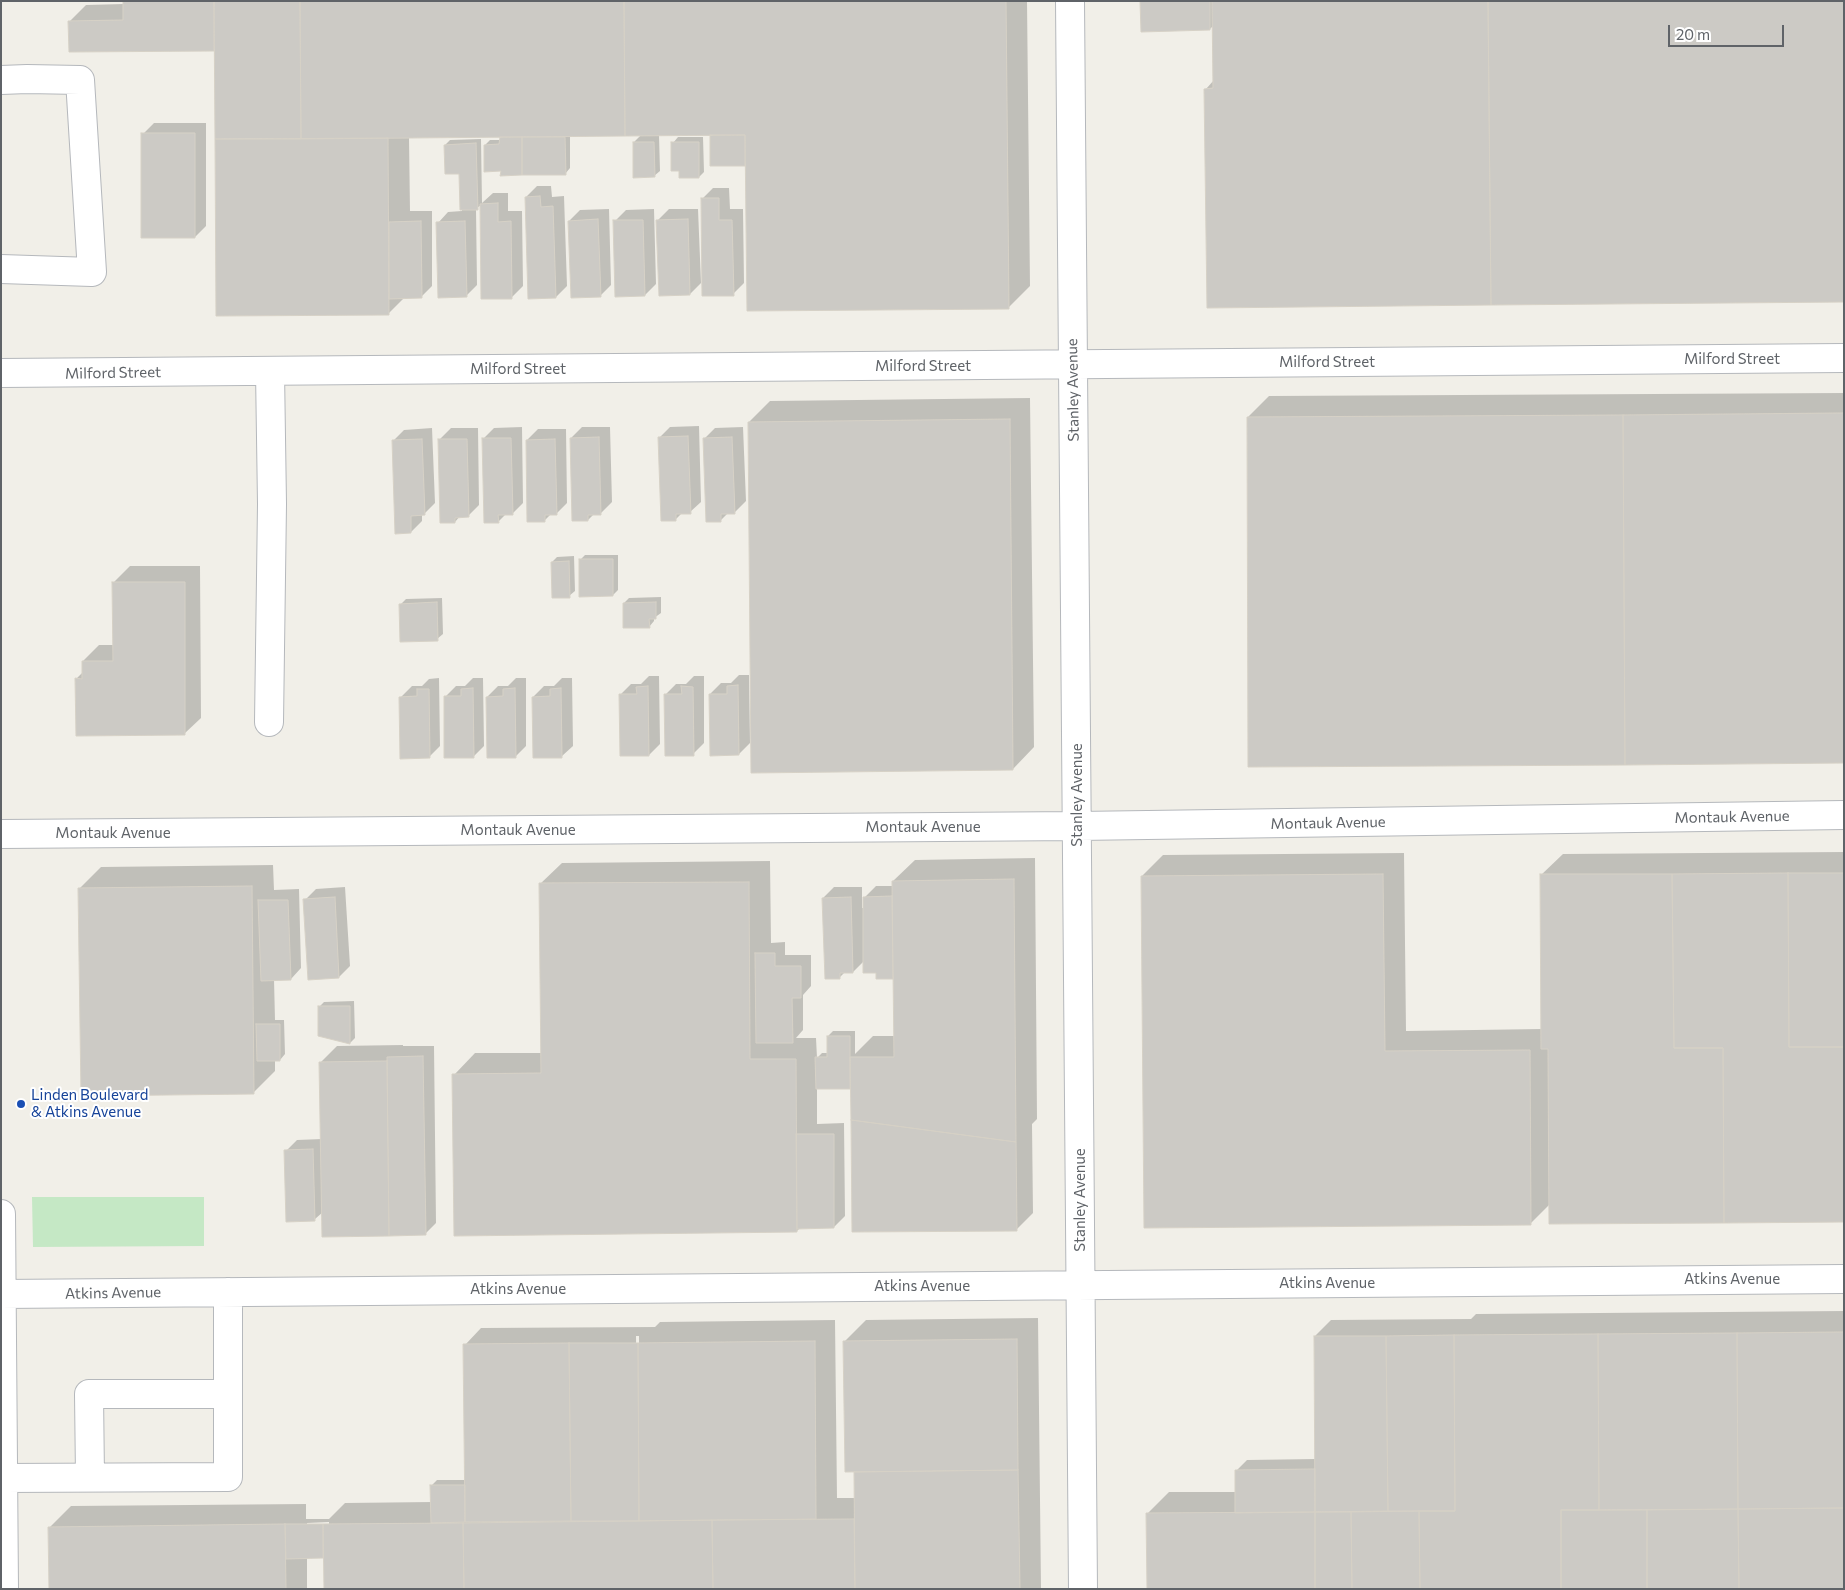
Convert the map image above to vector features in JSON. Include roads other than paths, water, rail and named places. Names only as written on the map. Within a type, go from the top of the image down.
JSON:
[{"type":"street","name":"Stanley Avenue","points":[[1070,1],[1083,1589]]},
{"type":"street","points":[[1,80],[80,80],[92,272],[1,269]]},
{"type":"street","name":"Milford Street","points":[[1,373],[1844,358]]},
{"type":"street","points":[[269,722],[272,504],[270,371]]},
{"type":"street","name":"Montauk Avenue","points":[[1,834],[1078,826],[1844,816]]},
{"type":"street","points":[[1,1214],[4,1589]]},
{"type":"street","name":"Atkins Avenue","points":[[2,1294],[1844,1279]]},
{"type":"street","points":[[3,1478],[228,1477],[228,1292]]},
{"type":"street","points":[[90,1478],[89,1394],[228,1394]]},
{"type":"place","name":"Linden Boulevard & Atkins Avenue","points":[[21,1104]]}]
